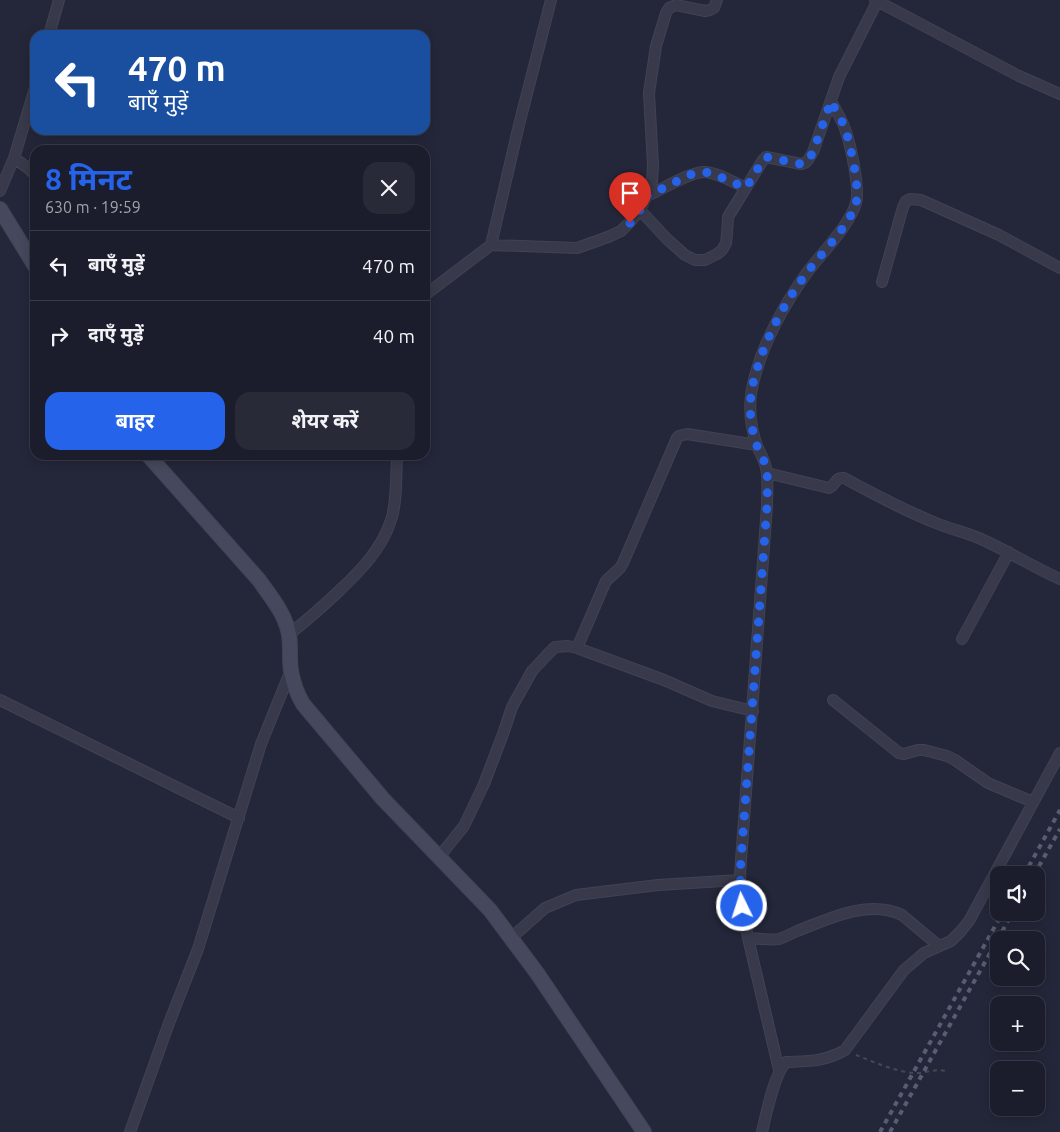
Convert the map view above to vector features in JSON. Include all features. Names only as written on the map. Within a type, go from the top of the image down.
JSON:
[{"type":"street","points":[[50,30],[59,0]]},
{"type":"street","points":[[491,245],[551,0]]},
{"type":"street","points":[[430,290],[491,245],[577,248],[608,237],[630,223],[640,210],[652,180],[649,93],[656,46],[666,13],[670,4],[705,11],[714,8],[717,0]]},
{"type":"street","points":[[640,210],[667,240],[695,260],[705,260],[722,250],[726,242],[728,217],[763,160],[766,157],[801,164],[808,161],[813,152],[839,77],[877,0],[1019,76],[1060,94]]},
{"type":"street","points":[[779,1070],[748,938],[742,906],[740,880],[767,506],[767,473],[750,419],[750,397],[770,333],[786,303],[846,223],[856,203],[857,191],[849,143],[842,121],[831,101]]},
{"type":"street","points":[[0,191],[14,158],[30,105]]},
{"type":"street","points":[[14,158],[30,170]]},
{"type":"street","points":[[647,196],[692,174],[703,172],[717,175],[746,188]]},
{"type":"street","points":[[882,282],[903,207],[910,199],[921,200],[999,235],[1060,268]]},
{"type":"street","points":[[0,209],[7,228],[30,259]]},
{"type":"street","points":[[578,648],[606,581],[623,563],[679,436],[687,434],[757,445]]},
{"type":"street","points":[[152,460],[260,580],[275,603],[283,617],[289,634],[290,670],[303,704],[383,799],[490,910],[537,973],[644,1132]]},
{"type":"street","points":[[289,634],[319,610],[358,573],[373,555],[392,520],[397,460]]},
{"type":"street","points":[[767,473],[829,488],[832,487],[837,479],[844,478],[895,505],[943,526],[965,532],[1009,552],[1060,579]]},
{"type":"street","points":[[962,639],[1009,552]]},
{"type":"street","points":[[439,857],[464,826],[484,784],[512,708],[532,671],[556,647],[568,646],[578,648],[664,680],[712,701],[753,711]]},
{"type":"street","points":[[130,1132],[198,949],[261,744],[290,670]]},
{"type":"street","points":[[0,700],[239,818]]},
{"type":"street","points":[[833,700],[899,753],[904,754],[924,750],[946,756],[988,782],[1033,802]]},
{"type":"street","points":[[762,1132],[779,1070],[786,1062],[812,1062],[837,1055],[845,1050],[904,970],[924,953],[951,941],[969,921],[1060,754]]},
{"type":"street","points":[[511,938],[545,908],[576,895],[658,885],[740,880]]},
{"type":"street","points":[[748,938],[777,939],[841,914],[882,909],[902,915],[939,946]]},
{"type":"path","points":[[845,1050],[880,1064],[913,1073],[943,1070],[948,1072]]},
{"type":"railway","points":[[1029,866],[1060,810]]},
{"type":"railway","points":[[1039,866],[1060,829]]},
{"type":"railway","points":[[880,1132],[998,921]]},
{"type":"railway","points":[[890,1132],[1008,921]]},
{"type":"route","points":[[630,223],[640,210],[647,196],[692,174],[711,173],[746,188],[766,157],[801,164],[805,163],[813,152],[831,101],[842,121],[849,143],[855,176],[856,203],[842,229],[806,274],[786,303],[770,333],[750,397],[750,419],[757,445],[765,464],[767,506],[740,874],[742,906]]}]
